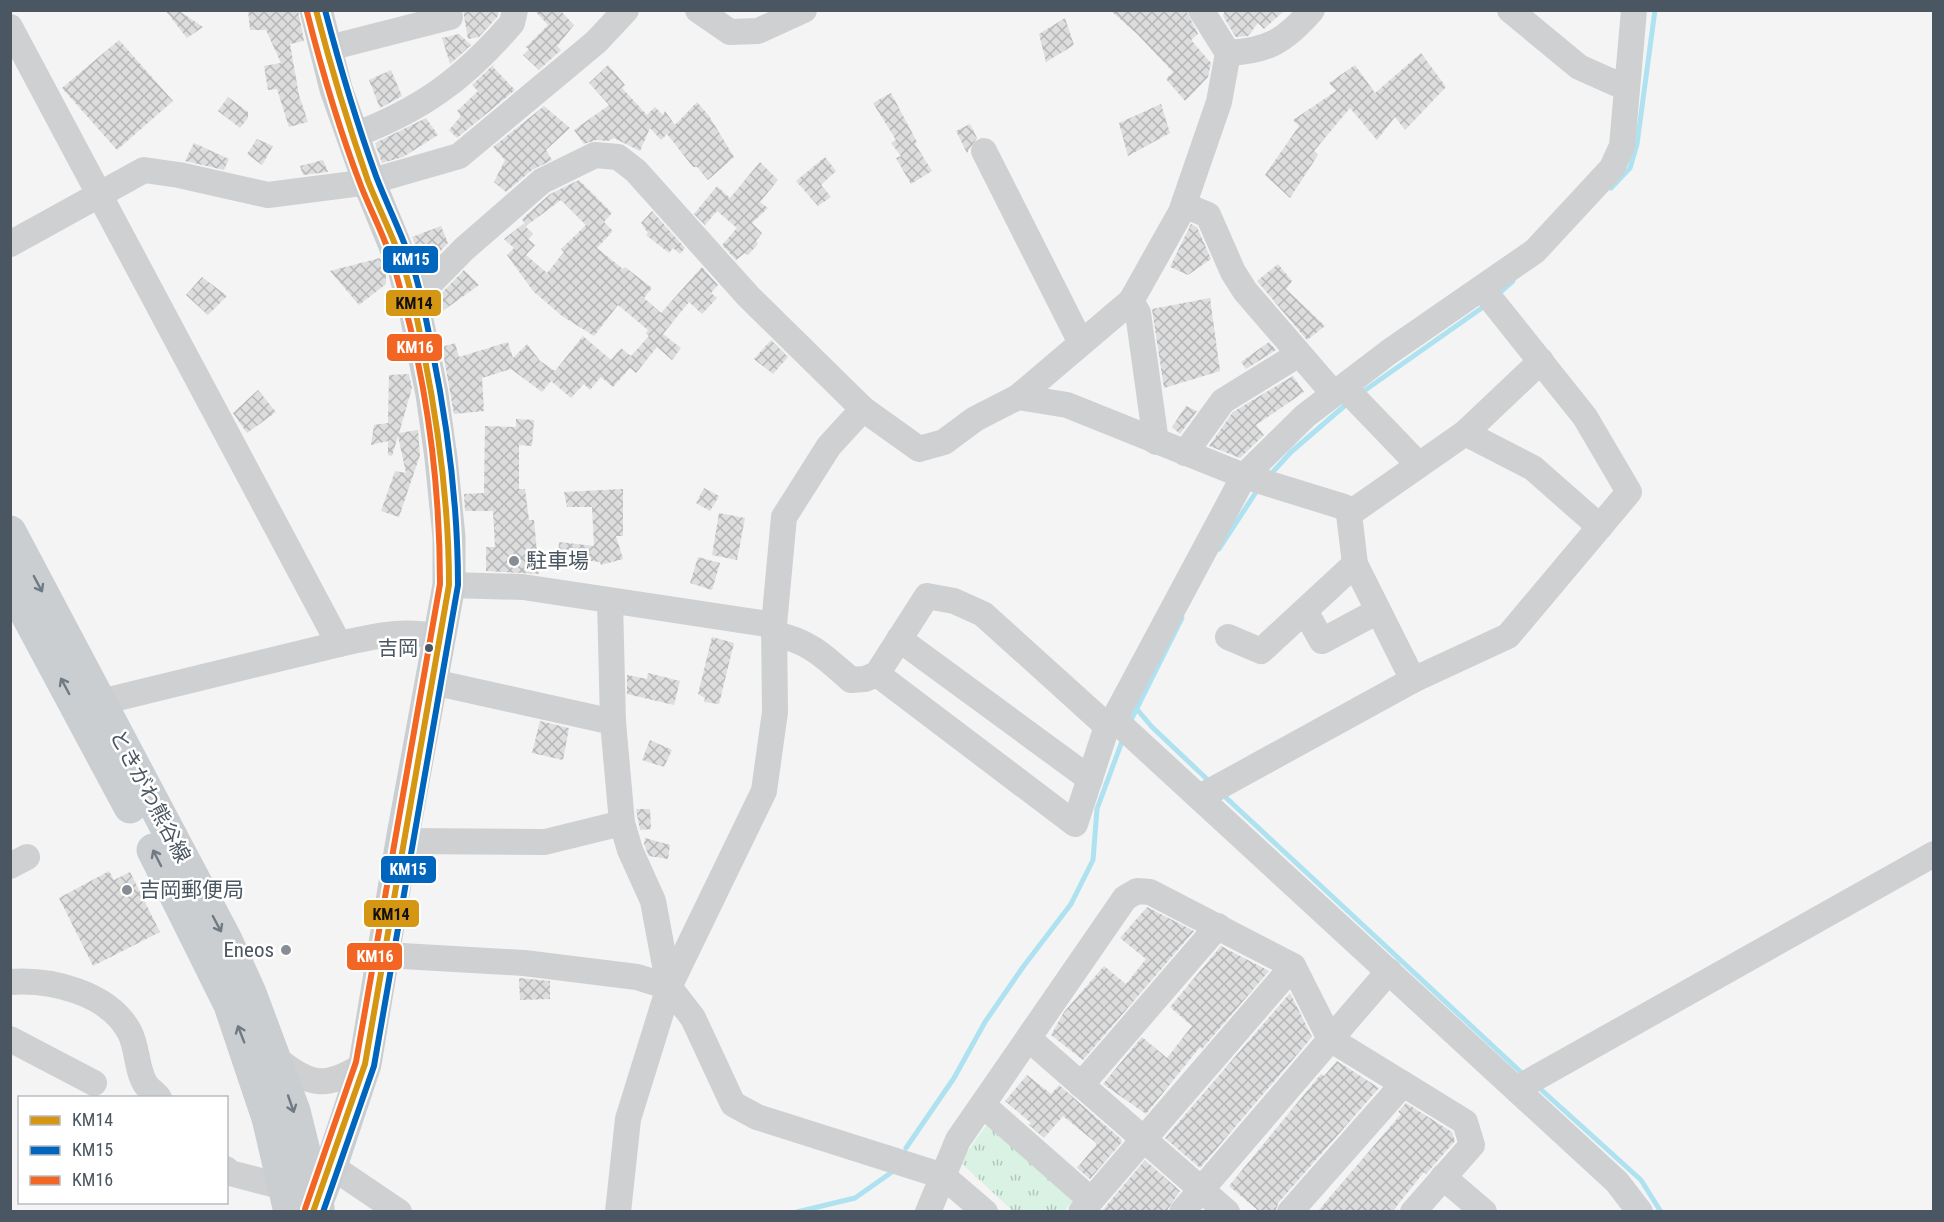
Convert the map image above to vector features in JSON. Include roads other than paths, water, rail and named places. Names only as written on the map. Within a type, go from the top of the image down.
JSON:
[{"type":"main road","points":[[304,1205],[331,1166],[365,1064],[385,955],[402,841],[449,585],[449,537],[438,436],[413,301],[403,265],[352,136],[324,48],[316,10]]},
{"type":"main road","name":"ときがわ熊谷線","points":[[10,532],[226,940],[250,993],[294,1112],[304,1205]]},
{"type":"main road","name":"ときがわ熊谷線","points":[[10,583],[151,846],[230,1005],[268,1118],[304,1205]]},
{"type":"street","points":[[352,136],[394,120],[459,78],[512,23],[514,10]]},
{"type":"street","points":[[10,244],[144,170],[179,175],[268,195],[369,182],[459,156],[596,42],[626,10]]},
{"type":"street","points":[[698,10],[730,32],[758,31],[804,10]]},
{"type":"street","points":[[413,301],[464,249],[542,181],[595,155],[618,158],[636,171],[748,296],[863,409],[919,449],[944,442],[975,419],[1018,397],[1131,301],[1184,205],[1219,102],[1228,53],[1201,10]]},
{"type":"street","points":[[1228,53],[1251,52],[1272,46],[1296,28],[1312,10]]},
{"type":"street","points":[[1510,10],[1579,68],[1626,88]]},
{"type":"street","points":[[876,674],[1075,824],[1090,778],[1119,726],[1244,476],[1305,416],[1535,251],[1612,168],[1622,146],[1626,88],[1627,13]]},
{"type":"street","points":[[324,48],[450,17]]},
{"type":"street","points":[[10,27],[339,644]]},
{"type":"street","points":[[984,151],[1081,343]]},
{"type":"street","points":[[1184,205],[1208,215],[1233,272],[1245,291],[1299,354],[1419,465]]},
{"type":"street","points":[[1200,797],[1413,680],[1508,636],[1629,492],[1586,417],[1482,288]]},
{"type":"street","points":[[1131,301],[1138,313],[1156,442]]},
{"type":"street","points":[[1185,453],[1222,401],[1299,354]]},
{"type":"street","points":[[1348,514],[1465,433],[1541,361]]},
{"type":"street","points":[[1018,397],[1067,405],[1244,476],[1344,507],[1348,514],[1355,564],[1413,680]]},
{"type":"street","points":[[618,1212],[628,1119],[669,987],[764,791],[775,712],[774,629],[784,517],[829,446],[863,409]]},
{"type":"street","points":[[1465,433],[1533,468],[1600,527]]},
{"type":"street","points":[[1228,637],[1261,651],[1355,564]]},
{"type":"street","points":[[449,585],[523,587],[774,629],[814,647],[851,680],[865,680],[876,674],[927,596],[954,601],[983,614],[999,626],[1044,671],[1119,726],[1200,797],[1617,1182],[1640,1212]]},
{"type":"street","points":[[610,601],[613,722],[622,823],[630,850],[653,901],[669,987],[693,1018],[734,1104],[757,1117],[943,1176],[985,1212]]},
{"type":"street","points":[[1305,611],[1322,641],[1378,611]]},
{"type":"street","points":[[101,702],[386,633],[414,631],[440,637]]},
{"type":"street","points":[[899,639],[1090,778]]},
{"type":"street","points":[[433,682],[613,722]]},
{"type":"street","points":[[402,841],[546,842],[622,823]]},
{"type":"street","points":[[1516,1089],[1934,854]]},
{"type":"street","points":[[928,1212],[958,1140],[1125,898],[1137,891],[1150,892],[1293,966],[1330,1039],[1466,1122],[1472,1145],[1413,1212]]},
{"type":"street","points":[[1081,1085],[1218,926]]},
{"type":"street","points":[[385,955],[524,963],[637,977],[669,987]]},
{"type":"street","points":[[983,1105],[1086,1206],[1293,966]]},
{"type":"street","points":[[1182,1212],[1389,971]]},
{"type":"street","points":[[10,982],[22,981],[84,992],[114,1011],[130,1032],[145,1084],[157,1096]]},
{"type":"street","points":[[10,1039],[94,1083]]},
{"type":"street","points":[[1029,1039],[1227,1212]]},
{"type":"street","points":[[275,1058],[298,1076],[312,1082],[340,1079],[365,1064]]},
{"type":"street","points":[[1290,1212],[1403,1084]]},
{"type":"street","points":[[331,1166],[399,1212]]},
{"type":"street","points":[[228,1171],[304,1205]]},
{"type":"street","points":[[1443,1178],[1484,1212]]},
{"type":"waterway","points":[[1611,188],[1630,168],[1637,144],[1655,10]]},
{"type":"waterway","points":[[1497,295],[1513,281]]},
{"type":"waterway","points":[[1361,393],[1486,305]]},
{"type":"waterway","points":[[1270,475],[1291,452],[1349,402]]},
{"type":"waterway","points":[[1219,549],[1258,489]]},
{"type":"waterway","points":[[1130,722],[1182,618]]},
{"type":"waterway","points":[[1135,707],[1152,727],[1210,782]]},
{"type":"waterway","points":[[906,1148],[954,1078],[985,1022],[1071,904],[1093,860],[1097,809],[1124,736]]},
{"type":"waterway","points":[[1221,793],[1524,1075]]},
{"type":"waterway","points":[[1536,1085],[1641,1180],[1661,1212]]},
{"type":"waterway","points":[[797,1212],[855,1198],[892,1172]]},
{"type":"place","name":"駐車場","points":[[514,561]]},
{"type":"place","name":"吉岡","points":[[429,648]]},
{"type":"place","name":"吉岡郵便局","points":[[127,890]]},
{"type":"place","name":"Eneos","points":[[286,950]]}]
